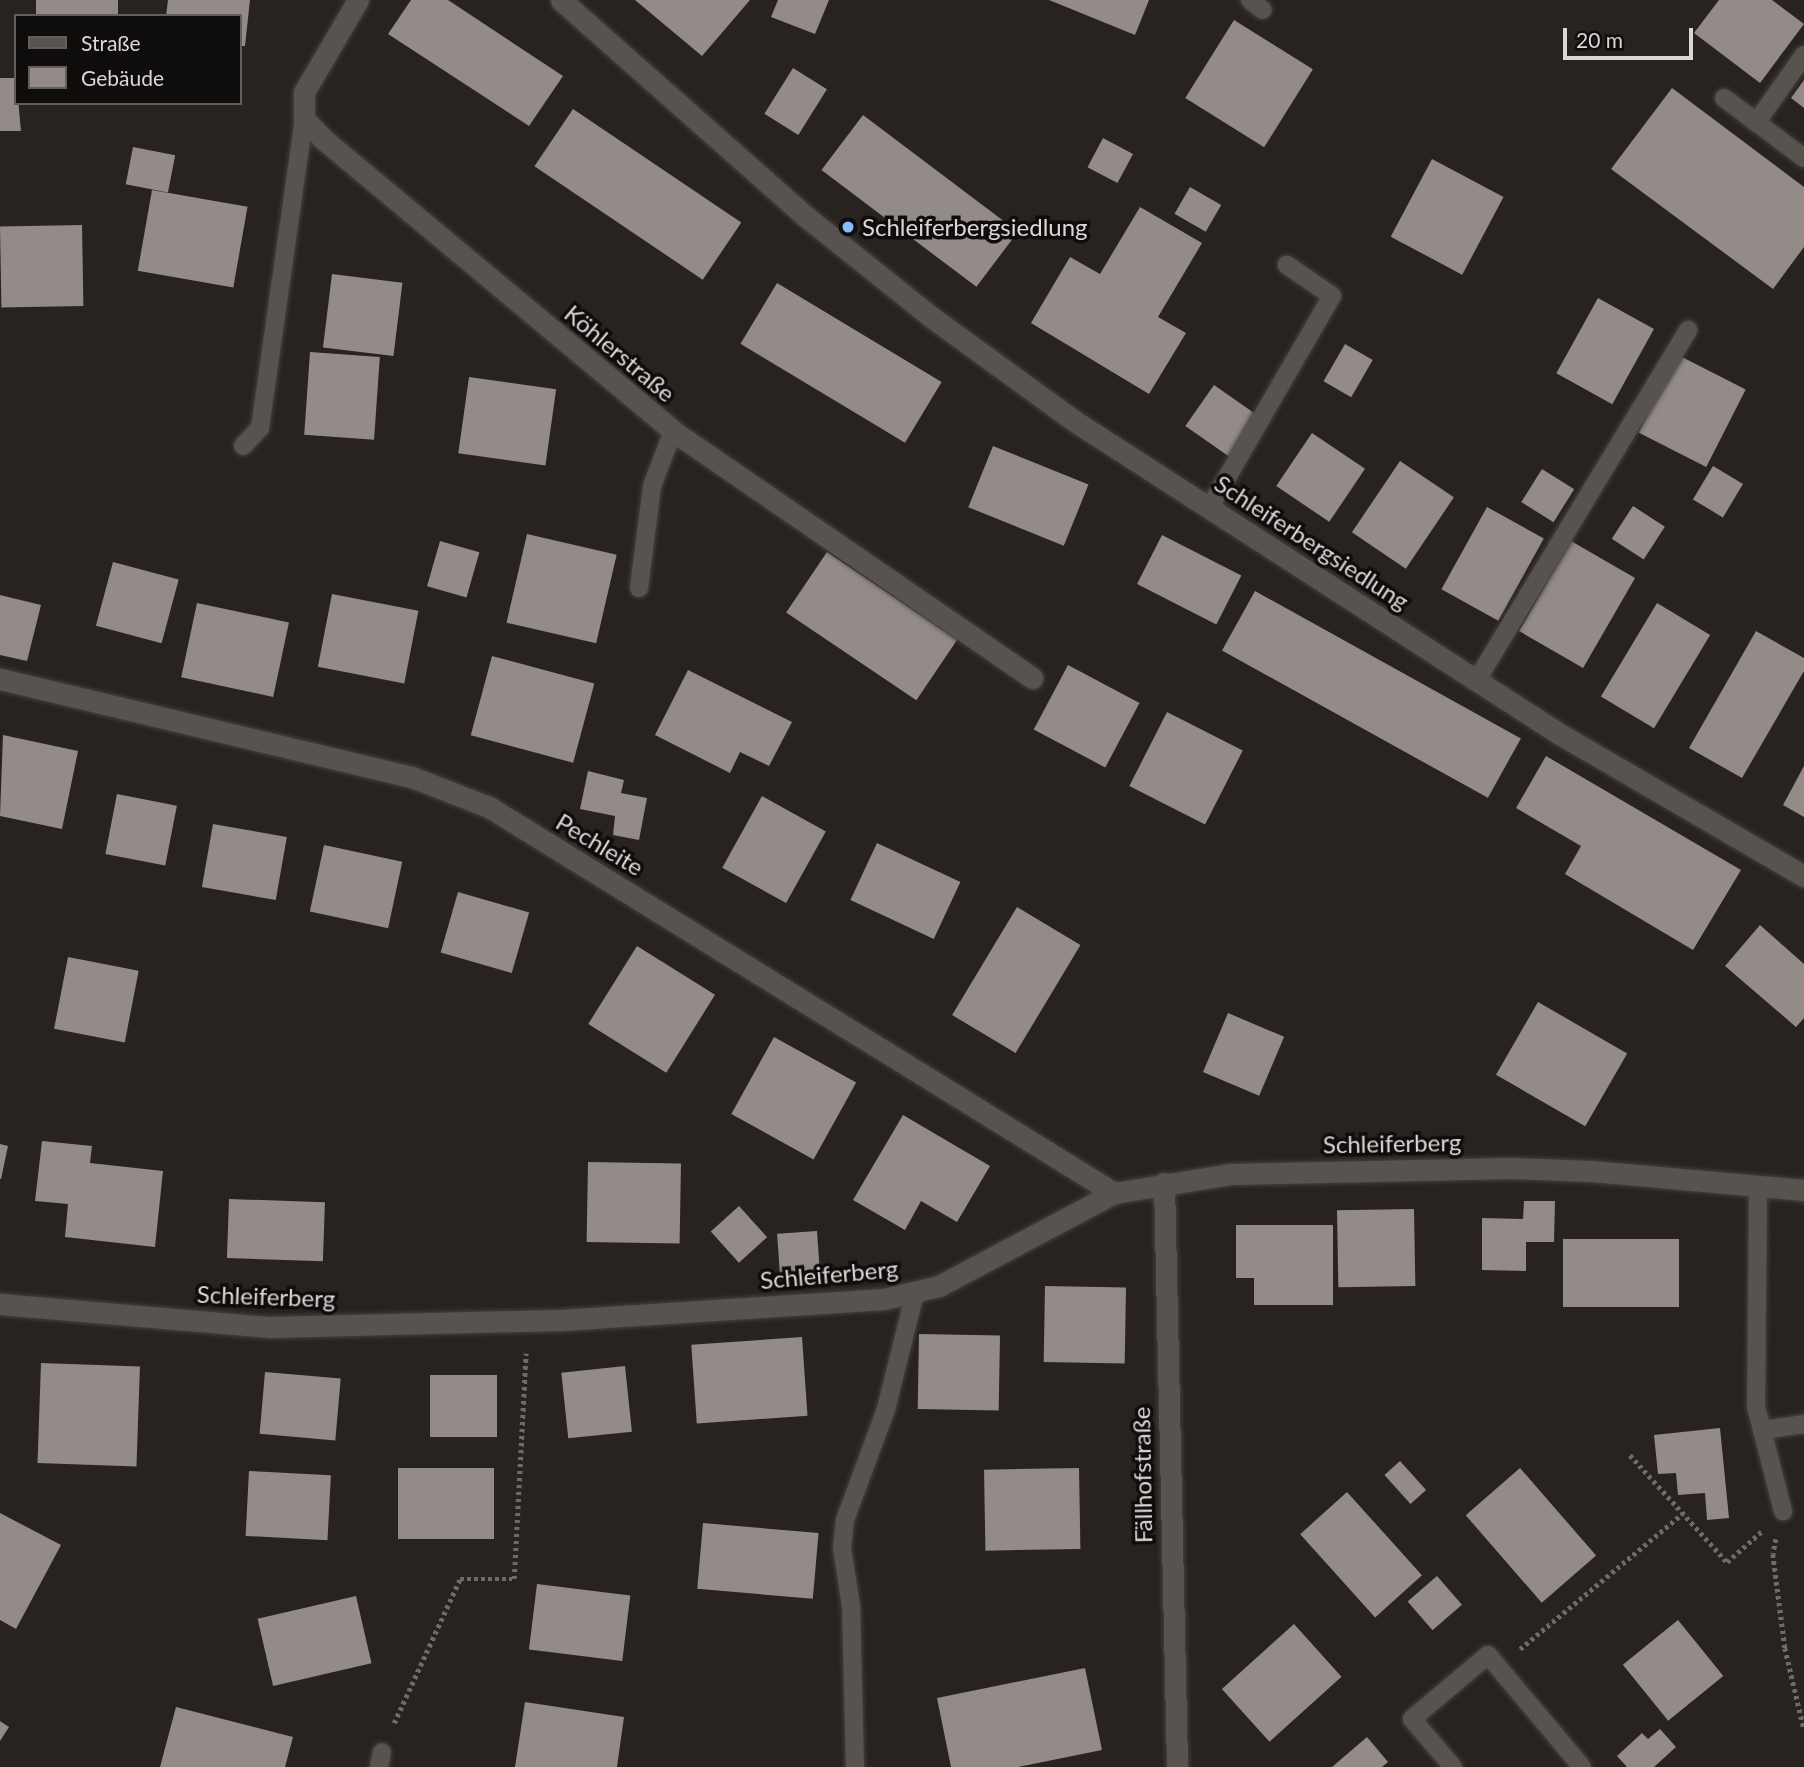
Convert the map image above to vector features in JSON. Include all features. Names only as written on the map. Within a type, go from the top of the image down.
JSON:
[{"type":"street","points":[[304,119],[302,106],[311,75],[358,0]]},
{"type":"street","name":"Schleiferbergsiedlung","points":[[561,0],[804,215],[934,319],[1076,422],[1558,733],[1804,876]]},
{"type":"street","name":"Köhlerstraße","points":[[304,119],[673,431],[1032,678]]},
{"type":"street","name":"Pechleite","points":[[0,679],[412,777],[489,807],[1114,1193]]},
{"type":"street","name":"Schleiferberg","points":[[0,1304],[270,1327],[528,1321],[884,1299],[939,1286],[1114,1193],[1231,1174],[1411,1168],[1591,1171],[1804,1190]]},
{"type":"street","name":"Fällhofstraße","points":[[1164,1183],[1177,1767]]},
{"type":"lane","points":[[1756,123],[1804,55]]},
{"type":"lane","points":[[1724,98],[1804,158]]},
{"type":"lane","points":[[243,446],[260,428],[304,119]]},
{"type":"lane","points":[[1210,507],[1332,296],[1287,265]]},
{"type":"lane","points":[[1477,680],[1688,330]]},
{"type":"lane","points":[[639,588],[652,486],[673,431]]},
{"type":"lane","points":[[1758,1186],[1754,1378],[1762,1430],[1783,1511]]},
{"type":"lane","points":[[855,1767],[845,1520],[886,1409],[915,1293]]},
{"type":"lane","points":[[1762,1430],[1804,1424]]},
{"type":"lane","points":[[1453,1767],[1412,1718],[1488,1655],[1582,1767]]},
{"type":"path","points":[[381,1759],[460,1579],[514,1579],[528,1321]]},
{"type":"path","points":[[1630,1455],[1727,1562],[1783,1511]]},
{"type":"path","points":[[1783,1511],[1773,1554],[1785,1647],[1804,1729]]},
{"type":"path","points":[[1498,1668],[1683,1513]]},
{"type":"building","points":[[36,0],[118,0],[118,14],[36,14]]},
{"type":"building","points":[[168,0],[250,0],[245,46],[242,46],[242,14],[166,14]]},
{"type":"building","points":[[411,0],[448,0],[563,76],[529,126],[388,34]]},
{"type":"building","points":[[635,0],[750,0],[702,56]]},
{"type":"building","points":[[778,0],[829,0],[815,34],[771,17]]},
{"type":"building","points":[[1049,0],[1149,0],[1135,35]]},
{"type":"building","points":[[1719,0],[1772,0],[1804,24],[1760,83],[1694,33]]},
{"type":"building","points":[[1234,20],[1313,69],[1264,147],[1185,98]]},
{"type":"building","points":[[793,68],[827,89],[798,135],[764,114]]},
{"type":"building","points":[[0,78],[14,78],[14,105],[19,105],[21,131],[0,131]]},
{"type":"building","points":[[1804,80],[1804,108],[1791,98]]},
{"type":"building","points":[[1672,88],[1804,187],[1804,247],[1773,289],[1611,169]]},
{"type":"building","points":[[573,109],[741,223],[703,280],[534,166]]},
{"type":"building","points":[[863,115],[1018,232],[976,287],[821,170]]},
{"type":"building","points":[[1103,138],[1133,154],[1118,183],[1088,167]]},
{"type":"building","points":[[133,147],[175,155],[168,193],[126,184]]},
{"type":"building","points":[[1432,159],[1504,197],[1462,275],[1391,237]]},
{"type":"building","points":[[1190,187],[1221,205],[1206,232],[1174,214]]},
{"type":"building","points":[[152,190],[248,207],[233,288],[138,271]]},
{"type":"building","points":[[1140,207],[1202,243],[1158,317],[1186,333],[1149,394],[1031,323],[1070,257],[1100,274]]},
{"type":"building","points":[[82,225],[83,306],[1,307],[0,226]]},
{"type":"building","points":[[332,274],[402,283],[393,356],[323,347]]},
{"type":"building","points":[[777,283],[942,382],[905,443],[740,344]]},
{"type":"building","points":[[1598,298],[1654,329],[1612,404],[1556,373]]},
{"type":"building","points":[[1345,344],[1373,360],[1351,397],[1324,381]]},
{"type":"building","points":[[310,352],[380,357],[374,440],[304,435]]},
{"type":"building","points":[[1678,355],[1746,390],[1706,467],[1639,433]]},
{"type":"building","points":[[469,377],[556,389],[545,465],[458,453]]},
{"type":"building","points":[[1214,385],[1259,417],[1230,458],[1185,426]]},
{"type":"building","points":[[1312,433],[1365,469],[1329,522],[1276,486]]},
{"type":"building","points":[[993,446],[1088,485],[1064,546],[968,507]]},
{"type":"building","points":[[1400,461],[1454,497],[1406,569],[1352,532]]},
{"type":"building","points":[[1713,466],[1743,484],[1723,517],[1693,499]]},
{"type":"building","points":[[1542,469],[1574,489],[1554,522],[1521,502]]},
{"type":"building","points":[[1633,506],[1665,527],[1644,559],[1612,539]]},
{"type":"building","points":[[1487,507],[1544,539],[1498,621],[1441,589]]},
{"type":"building","points":[[527,534],[617,555],[596,643],[507,623]]},
{"type":"building","points":[[1162,535],[1241,575],[1216,624],[1137,584]]},
{"type":"building","points":[[440,541],[479,552],[466,597],[427,586]]},
{"type":"building","points":[[1571,541],[1635,578],[1583,668],[1519,631]]},
{"type":"building","points":[[827,552],[957,640],[916,700],[786,613]]},
{"type":"building","points":[[113,562],[179,580],[162,643],[96,626]]},
{"type":"building","points":[[1255,591],[1521,738],[1488,798],[1222,650]]},
{"type":"building","points":[[332,594],[418,611],[404,683],[318,667]]},
{"type":"building","points":[[0,595],[41,605],[27,661],[0,655]]},
{"type":"building","points":[[197,603],[289,623],[273,697],[181,677]]},
{"type":"building","points":[[1657,603],[1710,635],[1654,728],[1601,696]]},
{"type":"building","points":[[1756,631],[1804,658],[1804,671],[1742,778],[1689,748]]},
{"type":"building","points":[[492,656],[594,683],[573,763],[471,735]]},
{"type":"building","points":[[1068,665],[1140,703],[1105,767],[1034,729]]},
{"type":"building","points":[[688,670],[792,722],[769,766],[740,752],[730,773],[655,735]]},
{"type":"building","points":[[1167,712],[1243,751],[1205,825],[1129,786]]},
{"type":"building","points":[[3,735],[78,751],[62,829],[0,816]]},
{"type":"building","points":[[1546,756],[1741,870],[1693,950],[1565,874],[1581,846],[1516,808]]},
{"type":"building","points":[[1804,766],[1804,817],[1783,805]]},
{"type":"building","points":[[588,771],[624,780],[621,793],[647,798],[639,840],[613,835],[615,816],[580,809]]},
{"type":"building","points":[[117,794],[177,806],[165,866],[105,854]]},
{"type":"building","points":[[762,796],[826,831],[786,903],[722,868]]},
{"type":"building","points":[[213,824],[287,837],[276,900],[202,887]]},
{"type":"building","points":[[877,843],[960,882],[934,939],[850,900]]},
{"type":"building","points":[[324,845],[402,862],[388,928],[310,912]]},
{"type":"building","points":[[458,892],[529,912],[512,973],[441,953]]},
{"type":"building","points":[[1017,907],[1080,945],[1016,1053],[952,1015]]},
{"type":"building","points":[[1760,925],[1804,964],[1804,1018],[1796,1027],[1725,966]]},
{"type":"building","points":[[637,946],[715,995],[666,1073],[588,1024]]},
{"type":"building","points":[[68,957],[139,971],[125,1042],[54,1029]]},
{"type":"building","points":[[1538,1002],[1627,1054],[1585,1126],[1496,1075]]},
{"type":"building","points":[[1228,1013],[1284,1037],[1259,1096],[1203,1072]]},
{"type":"building","points":[[774,1037],[856,1083],[814,1160],[731,1114]]},
{"type":"building","points":[[903,1115],[990,1166],[957,1222],[921,1201],[905,1230],[853,1200]]},
{"type":"building","points":[[42,1141],[92,1146],[90,1163],[163,1171],[155,1247],[65,1237],[68,1204],[35,1201]]},
{"type":"building","points":[[0,1144],[8,1146],[1,1179],[0,1179]]},
{"type":"building","points":[[588,1162],[681,1164],[680,1244],[587,1242]]},
{"type":"building","points":[[229,1199],[325,1202],[323,1261],[227,1258]]},
{"type":"building","points":[[1524,1201],[1555,1201],[1554,1242],[1526,1242],[1526,1271],[1482,1270],[1482,1218],[1523,1219]]},
{"type":"building","points":[[739,1206],[767,1237],[739,1263],[711,1231]]},
{"type":"building","points":[[1414,1209],[1415,1286],[1338,1287],[1337,1210]]},
{"type":"building","points":[[1236,1225],[1333,1225],[1333,1305],[1254,1305],[1254,1278],[1236,1278]]},
{"type":"building","points":[[817,1231],[820,1270],[780,1273],[777,1234]]},
{"type":"building","points":[[1563,1239],[1679,1239],[1679,1307],[1563,1307]]},
{"type":"building","points":[[1045,1286],[1126,1287],[1125,1363],[1044,1362]]},
{"type":"building","points":[[919,1334],[1000,1335],[999,1410],[918,1409]]},
{"type":"building","points":[[802,1337],[808,1416],[697,1424],[691,1345]]},
{"type":"building","points":[[41,1363],[140,1366],[136,1466],[38,1463]]},
{"type":"building","points":[[625,1366],[632,1432],[568,1438],[561,1373]]},
{"type":"building","points":[[265,1372],[341,1379],[335,1440],[260,1434]]},
{"type":"building","points":[[430,1375],[497,1375],[497,1437],[430,1437]]},
{"type":"building","points":[[1720,1428],[1729,1518],[1707,1520],[1705,1493],[1678,1495],[1676,1473],[1658,1474],[1654,1435]]},
{"type":"building","points":[[1400,1461],[1426,1490],[1410,1504],[1384,1475]]},
{"type":"building","points":[[398,1468],[494,1468],[494,1539],[398,1539]]},
{"type":"building","points":[[1079,1468],[1080,1549],[985,1551],[984,1470]]},
{"type":"building","points":[[1520,1468],[1596,1556],[1542,1603],[1466,1515]]},
{"type":"building","points":[[249,1471],[331,1475],[327,1540],[246,1536]]},
{"type":"building","points":[[1347,1492],[1422,1575],[1375,1617],[1300,1534]]},
{"type":"building","points":[[0,1513],[61,1545],[16,1629],[0,1620]]},
{"type":"building","points":[[703,1523],[819,1533],[813,1599],[697,1589]]},
{"type":"building","points":[[1437,1576],[1462,1605],[1432,1630],[1408,1602]]},
{"type":"building","points":[[537,1584],[630,1595],[622,1661],[529,1650]]},
{"type":"building","points":[[356,1596],[372,1663],[273,1686],[258,1619]]},
{"type":"building","points":[[1678,1620],[1723,1676],[1668,1721],[1623,1665]]},
{"type":"building","points":[[1294,1624],[1342,1677],[1269,1742],[1222,1689]]},
{"type":"building","points":[[1085,1668],[1102,1750],[1018,1767],[951,1767],[937,1698]]},
{"type":"building","points":[[525,1702],[624,1717],[617,1767],[515,1767]]},
{"type":"building","points":[[176,1707],[293,1737],[285,1767],[160,1767]]},
{"type":"building","points":[[0,1721],[9,1727],[0,1741]]},
{"type":"building","points":[[1660,1729],[1676,1747],[1654,1767],[1627,1767],[1617,1756],[1642,1733],[1648,1739]]},
{"type":"building","points":[[1367,1737],[1388,1762],[1382,1767],[1332,1767]]},
{"type":"place","name":"Schleiferbergsiedlung","points":[[848,227]]}]
